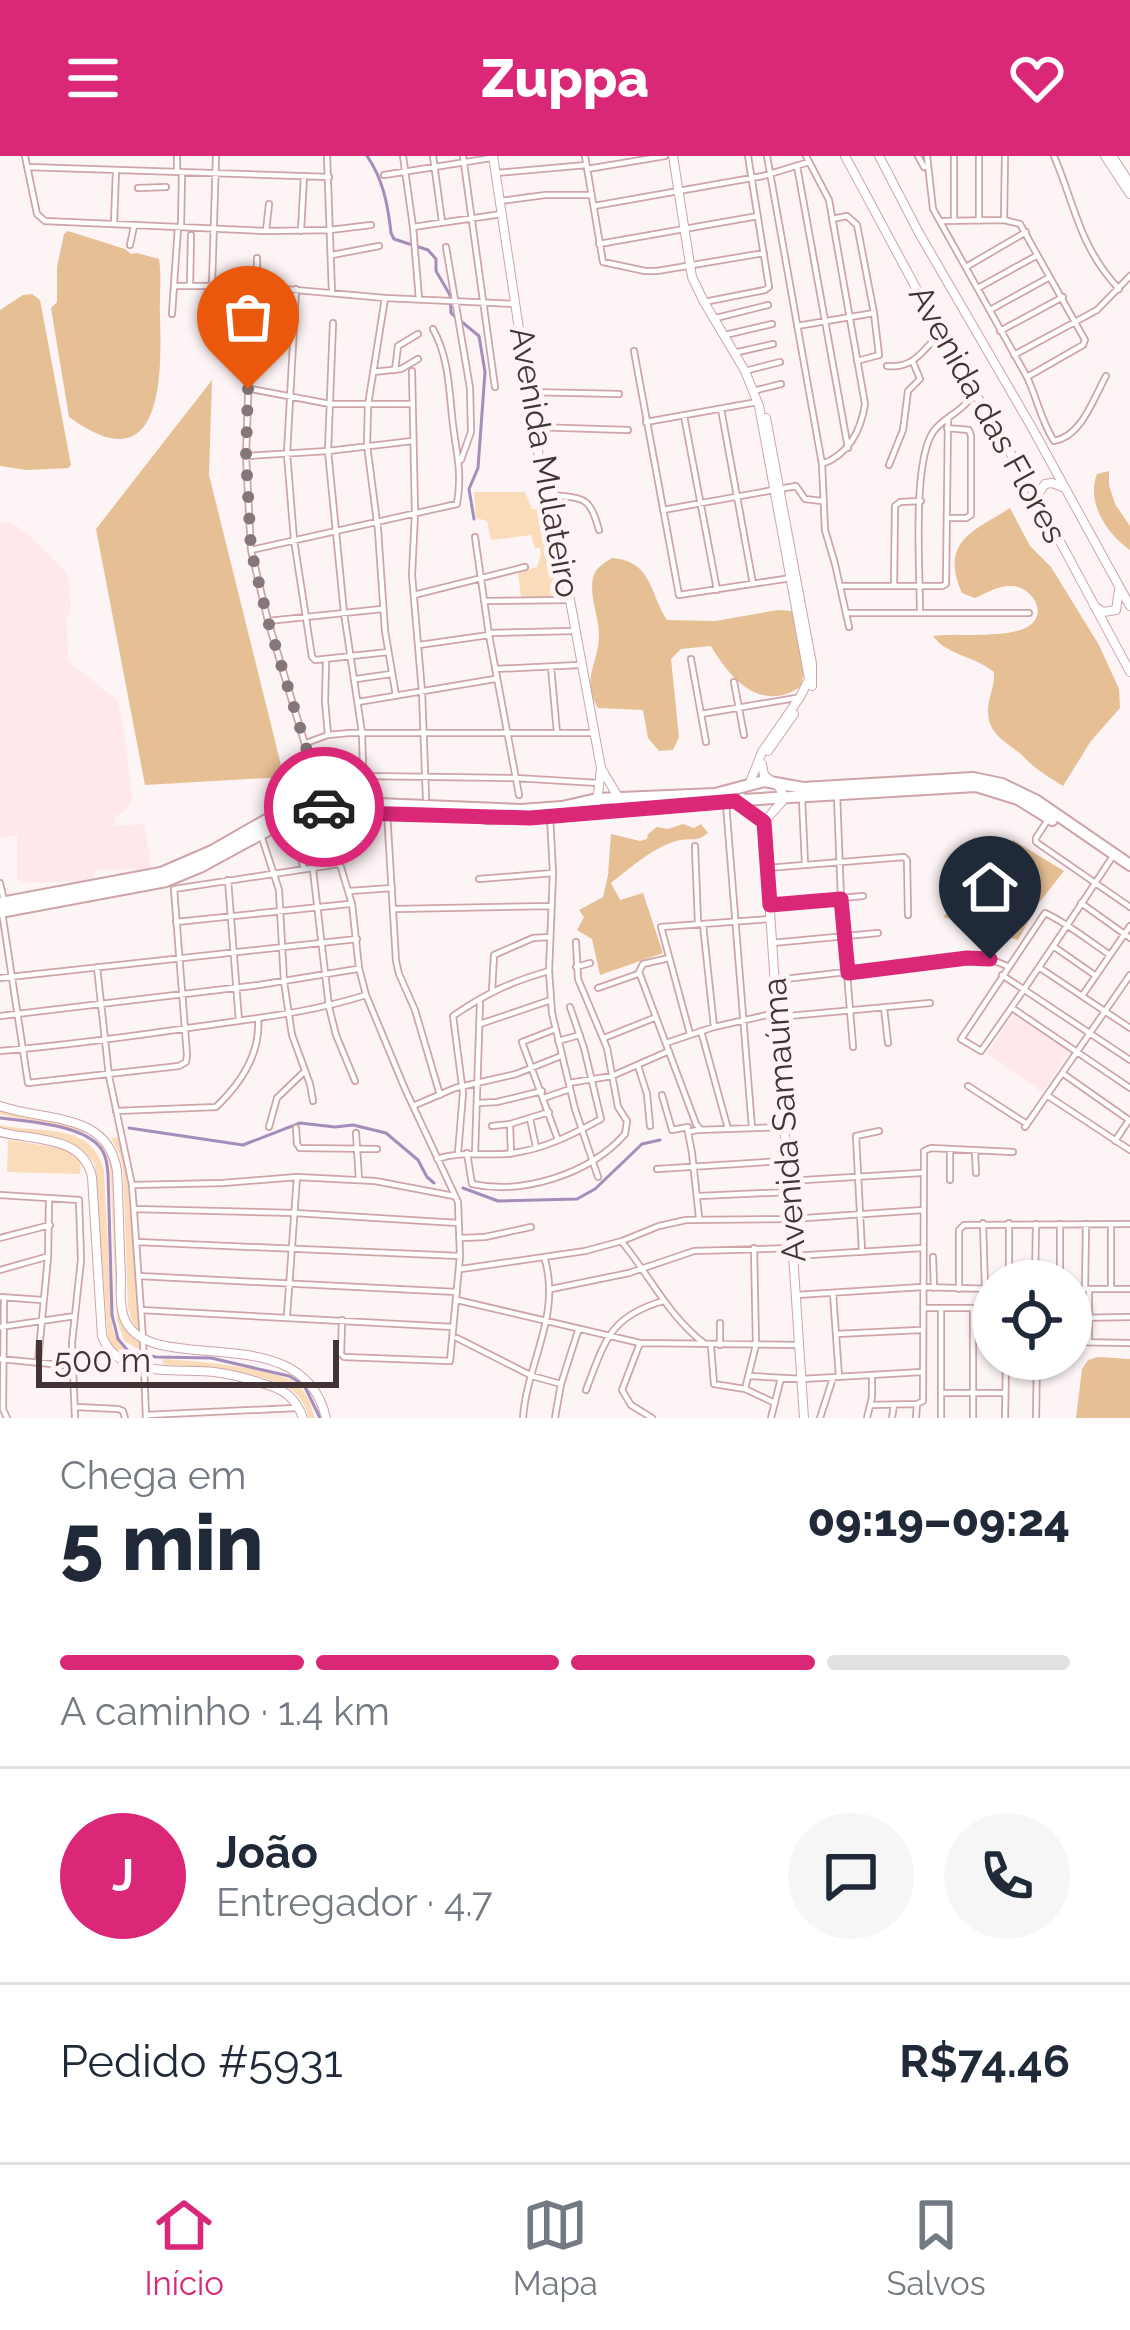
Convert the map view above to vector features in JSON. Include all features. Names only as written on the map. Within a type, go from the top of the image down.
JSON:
[{"type":"main road","points":[[2,907],[160,873],[212,851],[275,815],[324,807],[364,804],[496,811],[715,794],[773,782],[803,788],[1002,784],[1037,801],[1130,868]]},
{"type":"main road","points":[[976,782],[1018,799],[1130,868]]},
{"type":"main road","points":[[618,803],[790,800],[929,784]]},
{"type":"main road","points":[[2,907],[175,886],[261,833],[324,807],[500,818],[550,816],[597,805]]},
{"type":"street","points":[[25,156],[39,218],[45,221],[266,231],[370,225]]},
{"type":"street","points":[[172,314],[180,227],[178,156]]},
{"type":"street","points":[[212,285],[216,156]]},
{"type":"street","points":[[327,156],[332,292]]},
{"type":"street","points":[[403,156],[419,299]]},
{"type":"street","points":[[433,156],[442,223]]},
{"type":"street","points":[[585,156],[602,260],[609,264],[645,271],[764,253]]},
{"type":"street","points":[[496,173],[669,156],[690,267],[704,302],[764,408],[814,674],[812,686],[762,757],[737,803],[735,921],[752,1128]]},
{"type":"street","points":[[704,302],[765,290],[769,285],[748,156]]},
{"type":"street","points":[[767,156],[822,464],[825,530],[849,628]]},
{"type":"street","name":"Avenida das Flores","points":[[845,156],[1130,672]]},
{"type":"street","name":"Avenida das Flores","points":[[879,156],[1130,606]]},
{"type":"street","points":[[918,156],[927,172]]},
{"type":"street","points":[[927,156],[931,203],[1027,377],[1052,439],[1060,441],[1073,434],[1106,376]]},
{"type":"street","points":[[954,156],[954,221]]},
{"type":"street","points":[[979,221],[980,156]]},
{"type":"street","points":[[1004,220],[1006,156]]},
{"type":"street","points":[[1014,355],[1097,310],[1126,284],[1083,238],[1054,156]]},
{"type":"street","points":[[1109,156],[1125,166],[1130,184]]},
{"type":"street","points":[[1109,156],[1130,194]]},
{"type":"street","points":[[384,175],[493,157]]},
{"type":"street","name":"Avenida Mulateiro","points":[[493,157],[533,427],[601,768],[618,803]]},
{"type":"street","points":[[463,159],[495,387]]},
{"type":"street","points":[[594,206],[753,178],[808,159],[826,193],[832,219],[864,411],[848,448],[822,464]]},
{"type":"street","points":[[796,166],[848,448]]},
{"type":"street","points":[[27,167],[329,177]]},
{"type":"street","points":[[115,224],[116,170]]},
{"type":"street","points":[[152,170],[152,188]]},
{"type":"street","points":[[301,231],[304,176]]},
{"type":"street","points":[[138,188],[166,187]]},
{"type":"street","points":[[500,201],[592,195]]},
{"type":"street","points":[[266,231],[269,204]]},
{"type":"street","points":[[413,227],[502,214]]},
{"type":"street","points":[[599,244],[758,216]]},
{"type":"street","points":[[832,219],[847,216],[857,225],[874,313],[879,355],[857,362]]},
{"type":"street","points":[[939,221],[1004,220],[1024,229],[1076,320],[1084,340],[1080,347],[1027,377]]},
{"type":"street","points":[[130,245],[134,226]]},
{"type":"street","points":[[966,267],[1024,229]]},
{"type":"street","points":[[190,285],[191,235]]},
{"type":"street","points":[[332,255],[380,246]]},
{"type":"street","points":[[446,247],[471,403],[469,442],[461,460]]},
{"type":"street","points":[[978,288],[1038,254]]},
{"type":"street","points":[[257,258],[246,456],[251,550],[352,904],[366,995],[456,1196],[461,1224],[452,1357],[447,1363],[342,1356],[342,1320]]},
{"type":"street","points":[[990,310],[1051,277]]},
{"type":"street","points":[[175,286],[254,286],[516,304]]},
{"type":"street","points":[[296,290],[287,454],[312,657],[323,660],[388,652]]},
{"type":"street","points":[[1000,331],[1063,297]]},
{"type":"street","points":[[385,298],[368,405],[367,446],[396,696]]},
{"type":"street","points":[[714,318],[768,305]]},
{"type":"street","points":[[797,326],[874,313]]},
{"type":"street","points":[[333,323],[328,451],[362,733],[364,804]]},
{"type":"street","points":[[725,335],[772,324]]},
{"type":"street","points":[[251,550],[458,503],[461,460],[445,364],[433,329]]},
{"type":"street","points":[[887,366],[899,368],[913,362],[941,333]]},
{"type":"street","points":[[395,370],[398,346],[418,334]]},
{"type":"street","points":[[734,353],[773,344]]},
{"type":"street","points":[[994,363],[997,351],[1007,344]]},
{"type":"street","points":[[985,348],[997,351]]},
{"type":"street","points":[[634,351],[680,596],[793,577]]},
{"type":"street","points":[[372,373],[405,368],[418,359]]},
{"type":"street","points":[[745,371],[780,362]]},
{"type":"street","points":[[889,466],[903,430],[908,391],[920,379],[913,362]]},
{"type":"street","points":[[412,371],[412,575],[426,798]]},
{"type":"street","points":[[753,391],[781,384]]},
{"type":"street","points":[[920,613],[922,469],[931,436],[970,401],[971,386]]},
{"type":"street","points":[[248,389],[330,404],[412,404]]},
{"type":"street","points":[[528,392],[619,394]]},
{"type":"street","points":[[970,401],[986,410]]},
{"type":"street","points":[[646,422],[758,404]]},
{"type":"street","points":[[721,409],[753,584]]},
{"type":"street","points":[[684,416],[717,590]]},
{"type":"street","points":[[840,586],[942,586],[946,581],[948,419]]},
{"type":"street","points":[[533,427],[628,430]]},
{"type":"street","points":[[947,428],[969,430],[972,455],[971,515],[948,518]]},
{"type":"street","points":[[246,456],[412,441]]},
{"type":"street","points":[[1039,502],[1045,484],[1066,488]]},
{"type":"street","points":[[663,510],[799,487],[805,499],[824,502]]},
{"type":"street","points":[[546,494],[588,502],[599,530]]},
{"type":"street","points":[[894,586],[895,506],[921,501]]},
{"type":"street","points":[[475,537],[519,796]]},
{"type":"street","points":[[414,595],[525,567]]},
{"type":"street","points":[[793,577],[808,679],[793,710]]},
{"type":"street","points":[[1093,605],[1102,612],[1116,610],[1119,584]]},
{"type":"street","points":[[484,601],[570,600]]},
{"type":"street","points":[[268,621],[383,609]]},
{"type":"street","points":[[847,613],[1030,613]]},
{"type":"street","points":[[419,646],[489,634],[576,631]]},
{"type":"street","points":[[691,659],[706,742]]},
{"type":"street","points":[[323,660],[328,735]]},
{"type":"street","points":[[495,669],[583,665]]},
{"type":"street","points":[[551,667],[557,734]]},
{"type":"street","points":[[356,680],[392,674]]},
{"type":"street","points":[[358,702],[497,679]]},
{"type":"street","points":[[734,682],[744,735]]},
{"type":"street","points":[[701,714],[800,697]]},
{"type":"street","points":[[781,701],[793,710]]},
{"type":"street","points":[[306,743],[328,735],[362,733],[594,733]]},
{"type":"street","points":[[762,757],[761,770],[790,800],[805,864]]},
{"type":"street","name":"Avenida Mulateiro","points":[[597,805],[601,768]]},
{"type":"street","points":[[364,776],[598,783]]},
{"type":"street","points":[[837,795],[853,1047]]},
{"type":"street","points":[[737,803],[764,822],[790,800]]},
{"type":"street","points":[[387,812],[399,974],[415,1010],[440,1095]]},
{"type":"street","points":[[550,816],[551,1000],[569,1086],[598,1178]]},
{"type":"street","points":[[1048,818],[1036,840],[1130,907]]},
{"type":"street","name":"Avenida Samaúma","points":[[764,822],[804,1418]]},
{"type":"street","points":[[291,826],[304,869]]},
{"type":"street","points":[[261,833],[275,873],[288,1014],[313,1101]]},
{"type":"street","points":[[695,846],[713,1027]]},
{"type":"street","points":[[767,868],[906,857],[908,915]]},
{"type":"street","points":[[1110,955],[1066,926],[1045,913],[961,1038],[981,1051],[1012,1008],[1024,988],[1039,967],[1066,926],[1095,883],[1112,859]]},
{"type":"street","points":[[0,883],[3,941],[26,1079],[34,1084],[178,1066],[187,1059],[175,886],[339,864]]},
{"type":"street","points":[[313,868],[329,1007],[356,1081]]},
{"type":"street","points":[[479,879],[553,873]]},
{"type":"street","points":[[228,880],[238,1021]]},
{"type":"street","points":[[348,892],[392,888]]},
{"type":"street","points":[[770,905],[862,896]]},
{"type":"street","points":[[176,922],[352,904]]},
{"type":"street","points":[[1081,904],[1127,936]]},
{"type":"street","points":[[393,909],[552,906]]},
{"type":"street","points":[[690,1034],[661,927],[770,919]]},
{"type":"street","points":[[1082,997],[1130,926]]},
{"type":"street","points":[[772,943],[878,933]]},
{"type":"street","points":[[492,991],[491,959],[533,938],[549,937]]},
{"type":"street","points":[[0,978],[357,939]]},
{"type":"street","points":[[481,1001],[472,1184],[501,1188],[526,1184],[594,1161],[622,1139],[627,1129],[604,1038],[582,992],[576,943]]},
{"type":"street","points":[[1053,946],[1096,976]]},
{"type":"street","points":[[775,980],[981,957],[1007,966]]},
{"type":"street","points":[[669,958],[643,964],[639,974],[698,1127]]},
{"type":"street","points":[[576,967],[590,962]]},
{"type":"street","points":[[0,1132],[70,1146],[88,1161],[102,1336],[116,1357],[144,1365],[240,1377],[285,1391],[301,1413],[146,1416],[144,1365],[143,1343],[137,1242],[132,1185],[110,1076],[98,967]]},
{"type":"street","points":[[1039,967],[1129,1026]]},
{"type":"street","points":[[0,1016],[284,982],[359,968]]},
{"type":"street","points":[[458,1153],[462,1086],[453,1016],[492,991],[549,971]]},
{"type":"street","points":[[598,988],[639,974]]},
{"type":"street","points":[[1002,975],[1130,1060]]},
{"type":"street","points":[[968,1086],[1026,1126],[1130,975]]},
{"type":"street","points":[[0,1051],[288,1014],[366,995]]},
{"type":"street","points":[[480,1024],[551,1000]]},
{"type":"street","points":[[479,1102],[543,1094],[612,1076],[690,1034],[741,1020],[930,1003]]},
{"type":"street","points":[[437,1159],[458,1153],[511,1154],[536,1148],[601,1119],[570,1007]]},
{"type":"street","points":[[884,1008],[888,1043]]},
{"type":"street","points":[[1012,1008],[1130,1088]]},
{"type":"street","points":[[604,1038],[657,1017]]},
{"type":"street","points":[[116,1111],[215,1107],[250,1061],[258,1018]]},
{"type":"street","points":[[555,1029],[522,1042],[558,1140]]},
{"type":"street","points":[[700,1031],[728,1129]]},
{"type":"street","points":[[558,1041],[580,1035]]},
{"type":"street","points":[[413,1106],[562,1056]]},
{"type":"street","points":[[638,1066],[650,1126]]},
{"type":"street","points":[[269,1126],[277,1098],[305,1072]]},
{"type":"street","points":[[1063,1073],[1130,1119],[1115,1141]]},
{"type":"street","points":[[662,1095],[673,1131],[785,1126]]},
{"type":"street","points":[[1048,1096],[1130,1150]]},
{"type":"street","points":[[0,1106],[83,1126],[102,1136],[113,1151],[122,1312],[143,1343],[237,1353],[290,1368],[313,1385],[326,1418]]},
{"type":"street","points":[[492,1126],[548,1112]]},
{"type":"street","points":[[530,1119],[536,1148]]},
{"type":"street","points":[[511,1124],[511,1154]]},
{"type":"street","points":[[296,1128],[300,1148],[377,1149]]},
{"type":"street","points":[[687,1130],[699,1219]]},
{"type":"street","points":[[862,1252],[856,1134],[879,1131]]},
{"type":"street","points":[[356,1133],[359,1180]]},
{"type":"street","points":[[916,1418],[922,1372],[926,1149],[1013,1152]]},
{"type":"street","points":[[950,1149],[950,1180]]},
{"type":"street","points":[[975,1151],[976,1173]]},
{"type":"street","points":[[657,1169],[787,1161]]},
{"type":"street","points":[[698,1196],[922,1173]]},
{"type":"street","points":[[132,1185],[297,1177],[359,1180],[456,1196]]},
{"type":"street","points":[[287,1316],[297,1177]]},
{"type":"street","points":[[0,1196],[79,1200],[74,1418]]},
{"type":"street","points":[[38,1361],[49,1198]]},
{"type":"street","points":[[134,1209],[461,1224]]},
{"type":"street","points":[[459,1269],[622,1241],[659,1226],[699,1219],[791,1219],[923,1210]]},
{"type":"street","points":[[983,1223],[986,1260]]},
{"type":"street","points":[[959,1289],[959,1228],[983,1223],[1130,1224]]},
{"type":"street","points":[[1009,1260],[1010,1223]]},
{"type":"street","points":[[1036,1223],[1036,1260]]},
{"type":"street","points":[[1060,1224],[1060,1260]]},
{"type":"street","points":[[1086,1224],[1087,1260]]},
{"type":"street","points":[[1111,1224],[1111,1289]]},
{"type":"street","points":[[0,1238],[50,1225]]},
{"type":"street","points":[[460,1238],[531,1227]]},
{"type":"street","points":[[622,1241],[663,1301],[708,1344],[714,1384],[746,1389],[776,1403]]},
{"type":"street","points":[[137,1242],[460,1256]]},
{"type":"street","points":[[746,1389],[756,1346],[754,1248]]},
{"type":"street","points":[[551,1289],[694,1251],[922,1248]]},
{"type":"street","points":[[0,1270],[48,1257]]},
{"type":"street","points":[[523,1418],[547,1323],[551,1289],[544,1257]]},
{"type":"street","points":[[933,1257],[934,1288]]},
{"type":"street","points":[[139,1276],[457,1296],[547,1323],[640,1343],[799,1345]]},
{"type":"street","points":[[796,1294],[972,1289]]},
{"type":"street","points":[[1092,1289],[1130,1289]]},
{"type":"street","points":[[820,1418],[836,1378],[833,1292]]},
{"type":"street","points":[[7,1418],[1,1409],[2,1297],[44,1300]]},
{"type":"street","points":[[586,1390],[608,1336],[628,1316],[663,1301]]},
{"type":"street","points":[[926,1308],[972,1309]]},
{"type":"street","points":[[941,1308],[941,1418]]},
{"type":"street","points":[[141,1310],[455,1327]]},
{"type":"street","points":[[2,1327],[75,1316]]},
{"type":"street","points":[[1092,1318],[1130,1317]]},
{"type":"street","points":[[720,1323],[720,1345]]},
{"type":"street","points":[[555,1418],[579,1329]]},
{"type":"street","points":[[836,1334],[922,1330]]},
{"type":"street","points":[[454,1337],[532,1376],[561,1384]]},
{"type":"street","points":[[1092,1342],[1130,1343]]},
{"type":"street","points":[[640,1343],[622,1390],[631,1405],[652,1418]]},
{"type":"street","points":[[1,1359],[73,1366]]},
{"type":"street","points":[[750,1376],[802,1379],[922,1372]]},
{"type":"street","points":[[866,1418],[872,1375]]},
{"type":"street","points":[[771,1418],[781,1378]]},
{"type":"street","points":[[973,1380],[973,1418]]},
{"type":"street","points":[[1005,1380],[1005,1418]]},
{"type":"street","points":[[1036,1380],[1036,1418]]},
{"type":"street","points":[[1022,1393],[1036,1392]]},
{"type":"street","points":[[941,1394],[1005,1393]]},
{"type":"street","points":[[870,1405],[920,1403]]},
{"type":"street","points":[[892,1418],[894,1405]]},
{"type":"street","points":[[75,1407],[118,1409],[125,1418]]},
{"type":"shaded area","points":[[68,231],[159,259],[157,394],[139,432],[123,439],[100,435],[69,417],[51,308],[57,302],[57,267]]},
{"type":"shaded area","points":[[32,294],[40,300],[68,468],[0,466],[0,310]]},
{"type":"shaded area","points":[[212,380],[209,475],[284,777],[145,785],[96,529]]},
{"type":"shaded area","points":[[1109,471],[1115,504],[1130,526],[1130,550],[1107,527],[1094,496],[1097,474]]},
{"type":"shaded area","points":[[474,492],[525,492],[532,509],[543,508],[552,524],[567,598],[521,597],[518,573],[537,567],[540,548],[535,548],[531,535],[491,540],[487,521],[476,518]]},
{"type":"shaded area","points":[[1010,508],[1030,546],[1051,567],[1099,645],[1119,689],[1120,708],[1091,741],[1063,786],[991,727],[988,711],[994,672],[946,648],[933,636],[1009,633],[1035,621],[1035,601],[1025,590],[1002,587],[975,598],[962,593],[956,575],[955,561],[964,540]]},
{"type":"shaded area","points":[[0,523],[12,523],[27,533],[68,577],[68,661],[118,701],[124,729],[132,798],[114,826],[144,824],[152,872],[97,870],[87,881],[24,883],[17,879],[17,835],[0,838]]},
{"type":"shaded area","points":[[612,558],[625,560],[642,572],[667,620],[715,621],[792,611],[804,673],[800,687],[786,694],[760,694],[737,680],[711,646],[681,649],[671,659],[679,737],[673,750],[659,751],[648,738],[643,710],[598,708],[593,698],[590,680],[599,635],[593,578]]},
{"type":"shaded area","points":[[683,824],[694,828],[701,824],[708,833],[662,847],[611,883],[620,900],[643,893],[663,953],[600,975],[592,939],[577,930],[584,917],[579,910],[603,897],[611,834],[640,841],[657,827]]},
{"type":"shaded area","points":[[1013,840],[1064,871],[1018,940],[943,917]]},
{"type":"shaded area","points":[[1013,1014],[1070,1051],[1042,1092],[987,1054]]},
{"type":"shaded area","points":[[0,1108],[96,1133],[113,1156],[121,1310],[142,1340],[142,1351],[124,1341],[117,1320],[110,1169],[104,1149],[90,1134],[0,1114]]},
{"type":"shaded area","points":[[0,1125],[62,1132],[88,1144],[97,1154],[104,1170],[112,1327],[119,1343],[141,1358],[140,1363],[121,1356],[108,1339],[95,1164],[68,1142],[0,1129]]},
{"type":"shaded area","points":[[120,1137],[131,1184],[139,1330],[128,1308],[123,1169],[111,1138]]},
{"type":"shaded area","points":[[8,1140],[68,1149],[81,1158],[80,1174],[7,1172]]},
{"type":"shaded area","points":[[163,1359],[233,1366],[287,1378],[303,1391],[315,1418],[309,1418],[295,1393],[269,1380],[163,1364]]},
{"type":"shaded area","points":[[1092,1359],[1130,1359],[1130,1418],[1076,1418],[1081,1380],[1092,1380]]},
{"type":"waterway","points":[[367,156],[381,183],[394,239],[428,250],[436,259],[436,271],[450,295],[451,313],[479,336],[485,372],[478,468],[469,489],[474,519]]},
{"type":"waterway","points":[[0,1118],[66,1128],[89,1138],[103,1151],[108,1174],[112,1315],[118,1339],[128,1351],[156,1357],[211,1358],[289,1376],[304,1385],[320,1418]]},
{"type":"waterway","points":[[129,1128],[243,1145],[300,1123],[353,1125],[386,1133],[418,1160],[434,1183]]},
{"type":"waterway","points":[[463,1188],[498,1201],[577,1199],[595,1189],[642,1144],[660,1140]]},
{"type":"way so far","points":[[248,389],[251,550],[324,807]]},
{"type":"route","points":[[324,807],[325,812],[530,818],[735,801],[764,822],[770,905],[841,899],[848,973],[990,959]]}]
